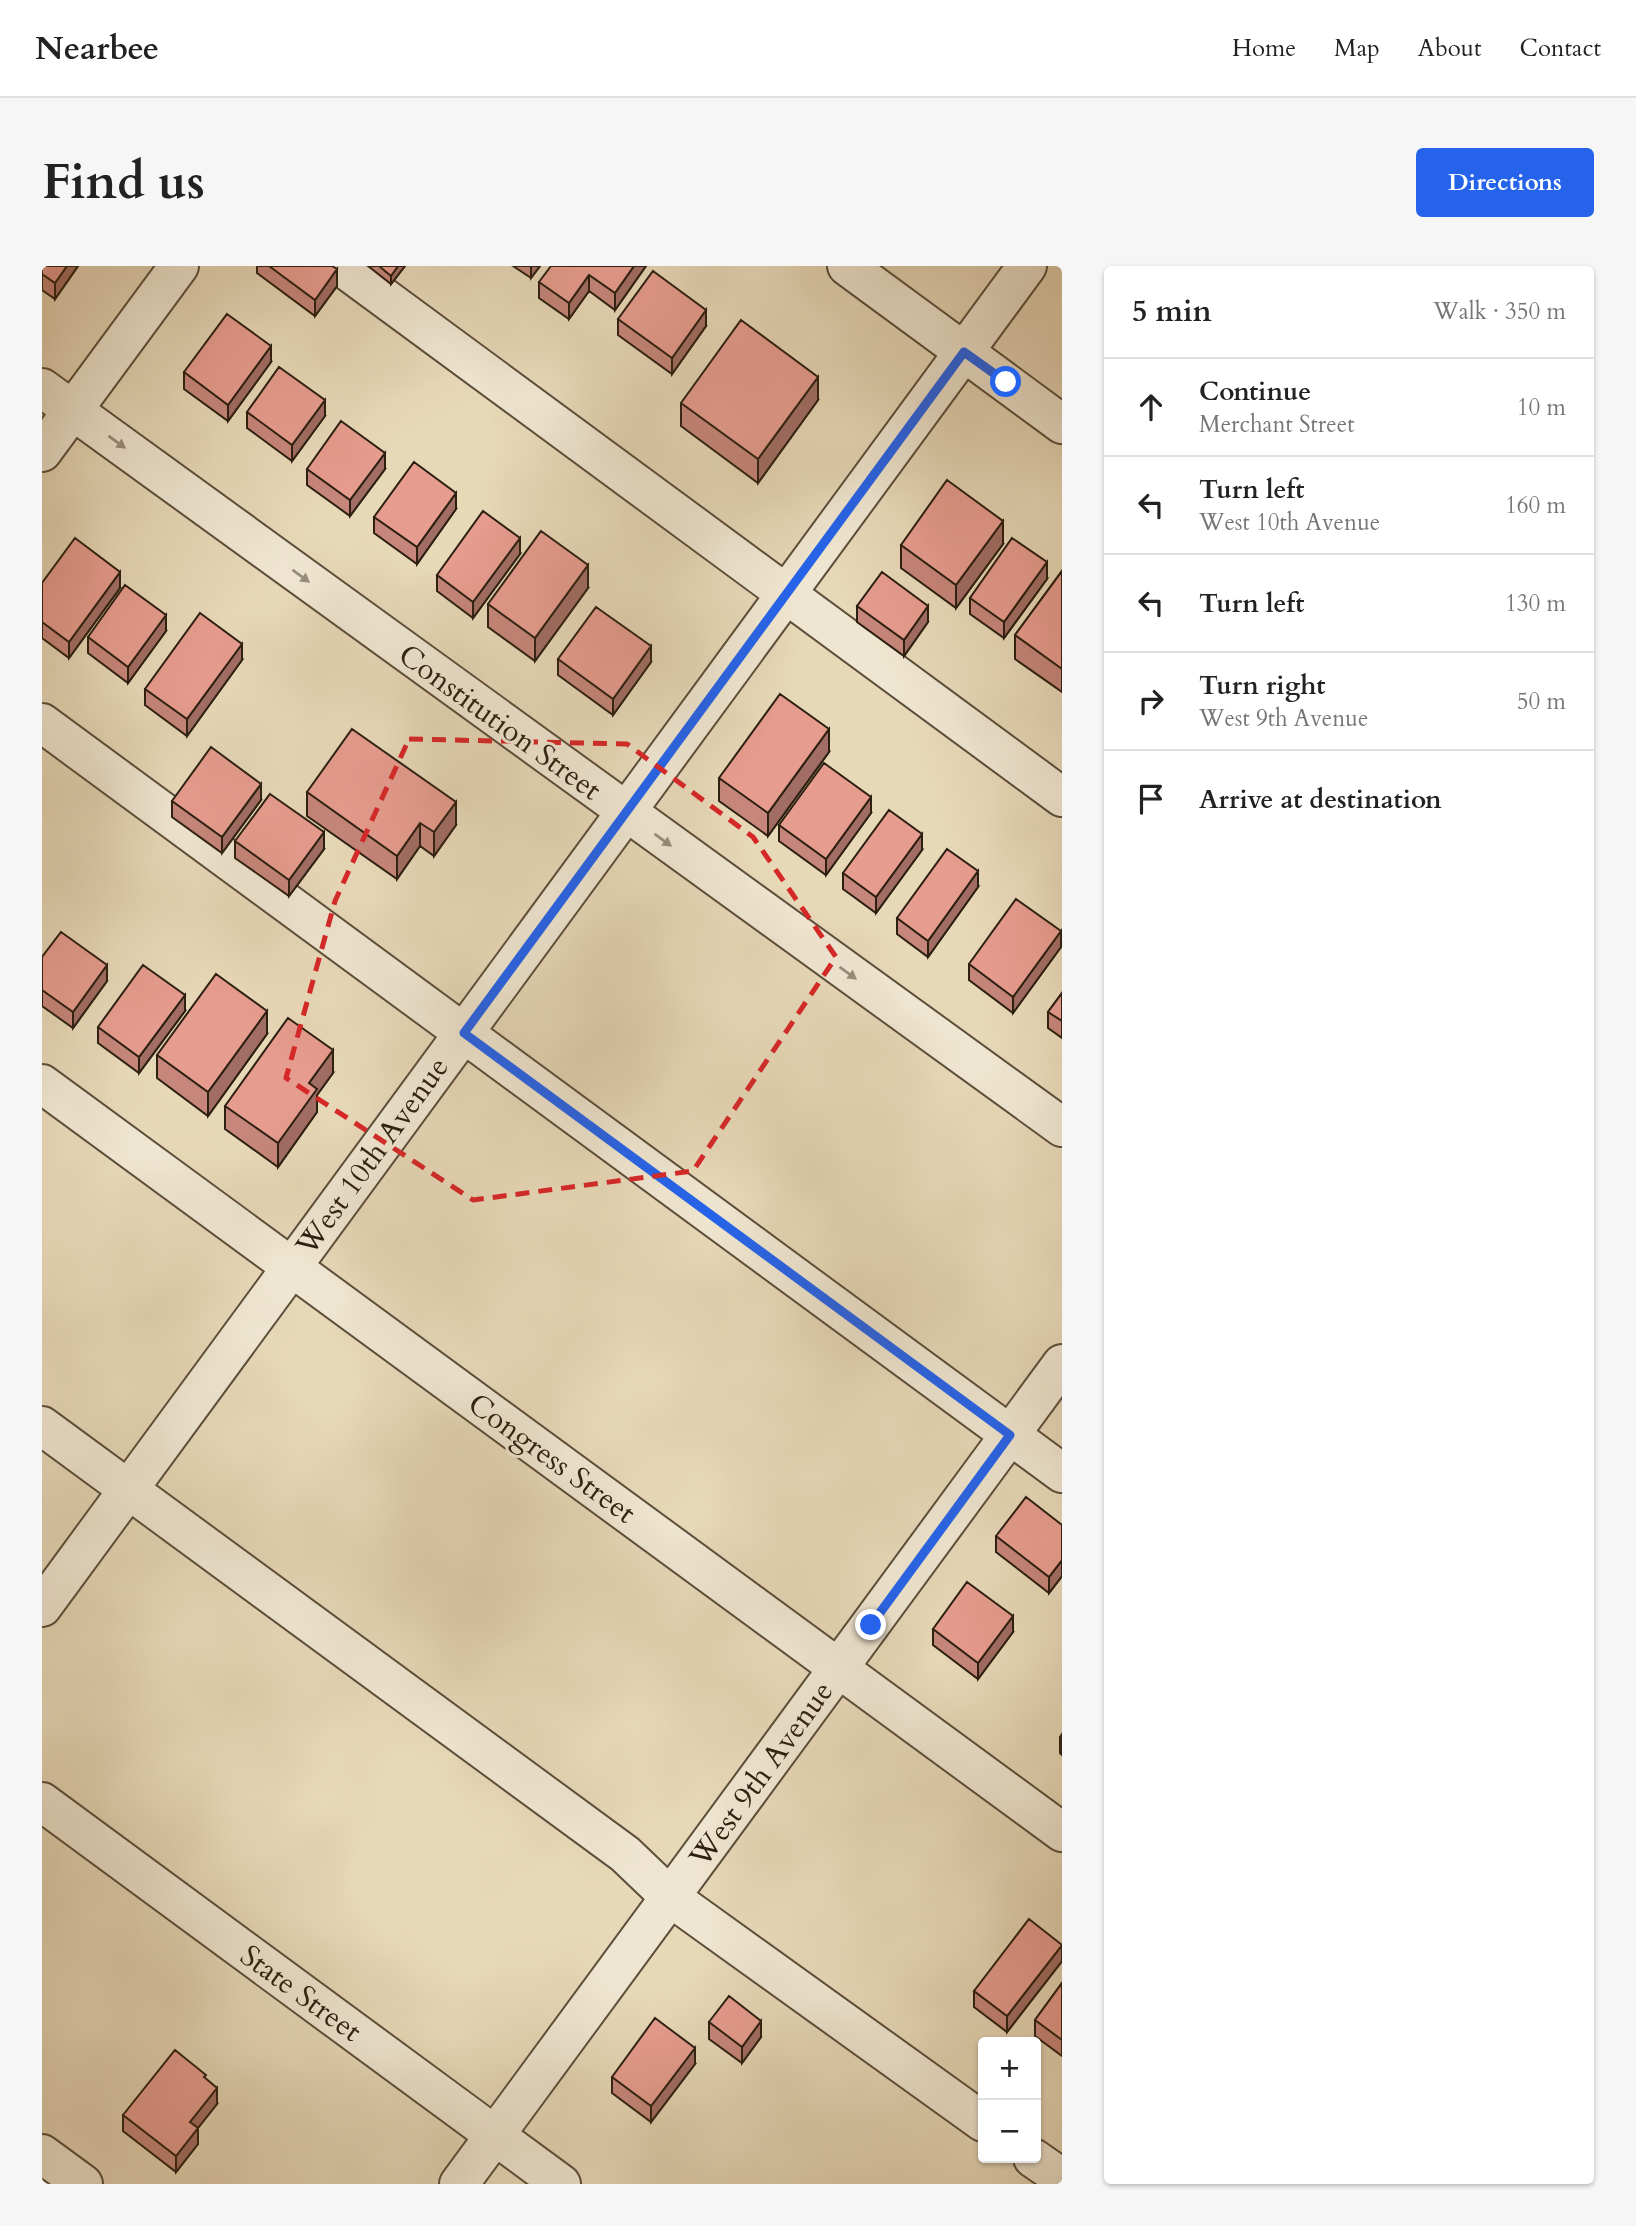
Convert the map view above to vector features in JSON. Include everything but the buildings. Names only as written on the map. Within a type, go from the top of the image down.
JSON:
[{"type":"street","points":[[42,452],[179,266]]},
{"type":"street","points":[[341,266],[1062,797]]},
{"type":"street","points":[[848,266],[1062,424]]},
{"type":"street","name":"West 10th Avenue","points":[[42,1607],[1027,266]]},
{"type":"street","name":"Constitution Street","points":[[42,388],[625,813],[1062,1127]]},
{"type":"street","points":[[42,723],[1062,1473]]},
{"type":"street","name":"Congress Street","points":[[42,1084],[1062,1832]]},
{"type":"street","name":"West 9th Avenue","points":[[459,2184],[1062,1364]]},
{"type":"street","points":[[42,1426],[625,1854],[670,1897],[978,2118]]},
{"type":"street","name":"State Street","points":[[42,1802],[561,2184]]},
{"type":"street","points":[[42,2154],[83,2184]]},
{"type":"street","points":[[1040,2163],[1062,2178]]},
{"type":"highlighted area","points":[[409,739],[627,744],[753,837],[836,957],[693,1171],[473,1200],[286,1078],[335,901]]},
{"type":"route","points":[[871,1625],[1010,1435],[464,1033],[964,352],[1006,382]]}]
